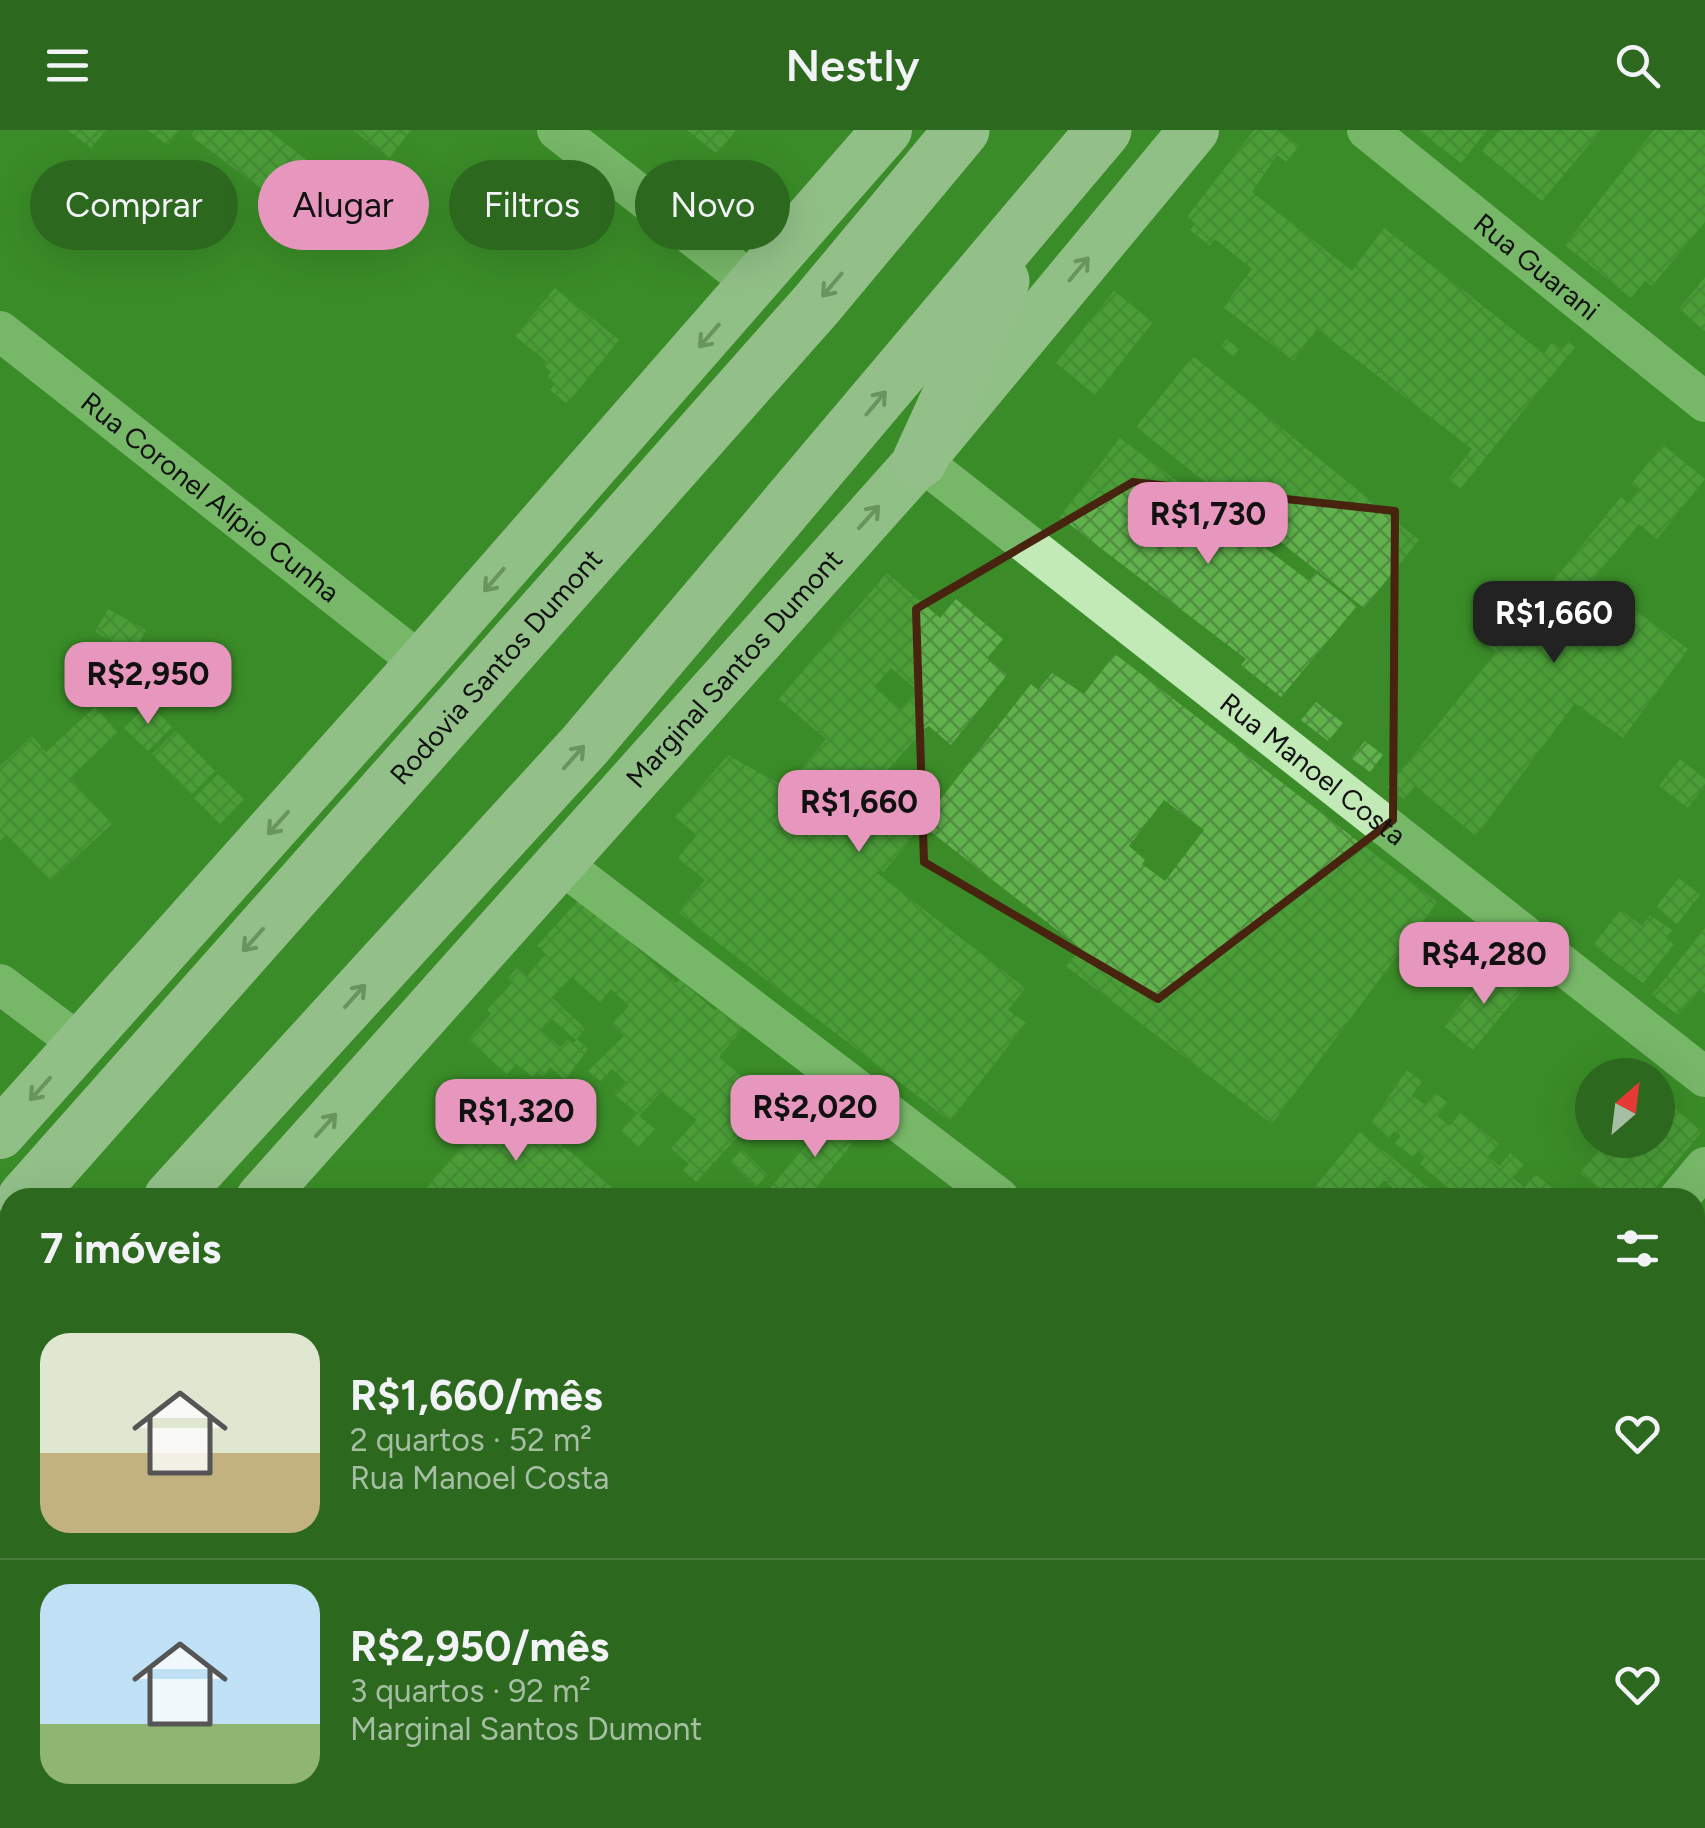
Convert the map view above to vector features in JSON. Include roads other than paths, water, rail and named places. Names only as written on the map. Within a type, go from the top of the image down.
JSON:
[{"type":"highway","name":"Rodovia Santos Dumont","points":[[33,1188],[817,304],[962,130]]},
{"type":"highway","points":[[180,1188],[585,746],[1104,130]]},
{"type":"highway","points":[[920,460],[1030,221]]},
{"type":"main road","points":[[0,1134],[421,664],[887,130]]},
{"type":"main road","name":"Marginal Santos Dumont","points":[[270,1188],[920,460],[1194,130]]},
{"type":"street","points":[[557,130],[754,284]]},
{"type":"street","name":"Rua Guarani","points":[[1368,130],[1705,402]]},
{"type":"street","name":"Rua Coronel Alípio Cunha","points":[[0,331],[421,664]]},
{"type":"street","name":"Rua Manoel Costa","points":[[920,460],[1705,1078]]},
{"type":"street","points":[[560,864],[986,1188]]},
{"type":"street","points":[[0,984],[80,1044]]},
{"type":"street","points":[[1688,1188],[1705,1167]]}]
